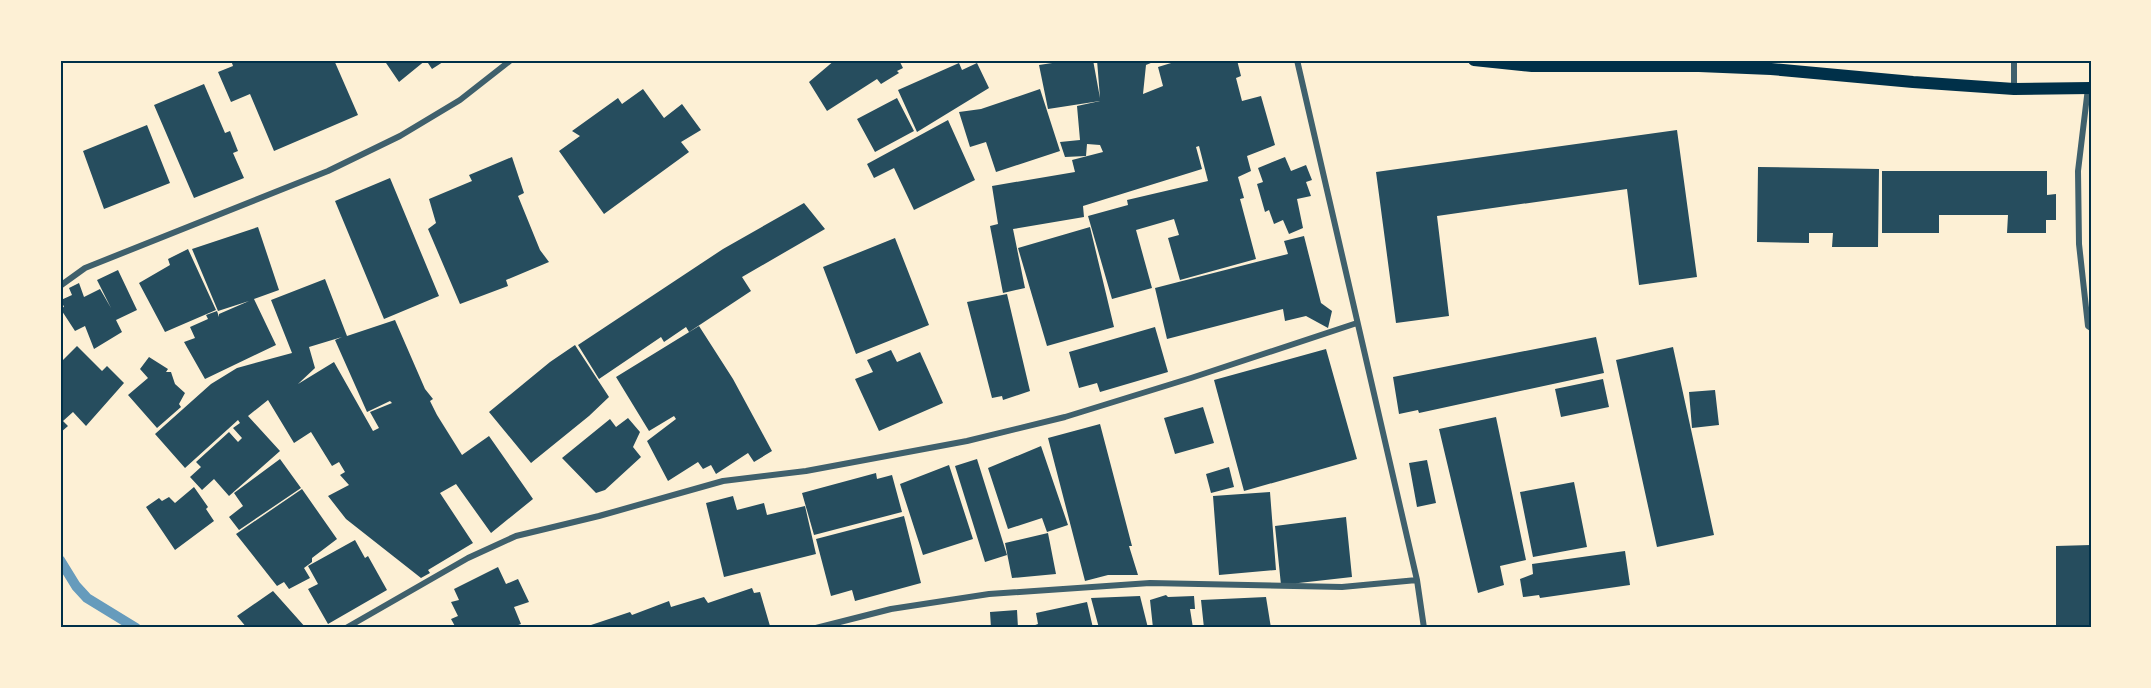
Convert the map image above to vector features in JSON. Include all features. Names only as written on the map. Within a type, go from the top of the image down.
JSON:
[{"type":"main road","points":[[1474,60],[1771,69],[1913,82],[2014,88],[2090,88]]},
{"type":"street","points":[[60,286],[85,268],[328,171],[400,136],[460,100],[511,60]]},
{"type":"street","points":[[1297,60],[1417,580],[1424,628]]},
{"type":"street","points":[[2014,60],[2014,88]]},
{"type":"street","points":[[2090,88],[2078,171],[2079,244],[2088,326],[2091,328]]},
{"type":"street","points":[[346,628],[468,558],[516,536],[599,516],[723,481],[806,471],[967,441],[1065,417],[1357,323]]},
{"type":"street","points":[[816,628],[891,609],[1001,593],[1150,584],[1342,587],[1417,580]]},
{"type":"building","points":[[231,60],[334,60],[358,115],[274,151],[250,94],[231,102],[218,72],[233,66]]},
{"type":"building","points":[[384,60],[426,60],[399,82]]},
{"type":"building","points":[[426,60],[446,60],[432,69]]},
{"type":"building","points":[[835,60],[892,60],[894,62],[899,60],[903,68],[881,84],[877,79],[827,111],[809,82]]},
{"type":"building","points":[[1072,60],[1093,60],[1100,98],[1097,60],[1158,60],[1146,65],[1143,94],[1163,86],[1158,67],[1181,60],[1237,60],[1241,76],[1236,78],[1242,101],[1261,96],[1275,145],[1247,156],[1251,171],[1238,177],[1244,198],[1240,199],[1256,259],[1180,280],[1168,238],[1179,235],[1174,219],[1136,230],[1152,288],[1112,299],[1088,216],[1128,205],[1127,200],[1208,181],[1199,146],[1196,147],[1202,169],[1083,206],[1084,217],[1013,229],[1025,288],[1003,293],[990,226],[998,224],[992,186],[1075,172],[1072,160],[1103,152],[1100,145],[1087,144],[1086,156],[1065,157],[1060,142],[1080,140],[1077,106],[1100,101],[1048,109],[1039,65]]},
{"type":"building","points":[[959,63],[962,70],[977,63],[989,88],[917,132],[898,90]]},
{"type":"building","points":[[204,84],[225,133],[230,131],[238,151],[233,153],[244,178],[194,198],[154,105]]},
{"type":"building","points":[[643,89],[664,118],[682,104],[701,130],[681,142],[689,152],[604,214],[559,151],[580,136],[572,131],[618,98],[622,104]]},
{"type":"building","points":[[1040,89],[1060,151],[996,172],[986,142],[970,147],[959,112],[981,109]]},
{"type":"building","points":[[897,98],[914,131],[875,152],[857,119]]},
{"type":"building","points":[[948,120],[975,180],[914,210],[894,168],[874,178],[867,164]]},
{"type":"building","points":[[147,125],[170,183],[104,209],[83,151]]},
{"type":"building","points":[[1677,130],[1697,277],[1639,285],[1627,189],[1437,216],[1449,316],[1396,323],[1376,172]]},
{"type":"building","points":[[512,157],[524,193],[518,196],[540,250],[549,262],[506,280],[508,286],[460,304],[428,229],[436,223],[429,199],[472,181],[469,175]]},
{"type":"building","points":[[1285,157],[1291,171],[1306,165],[1312,180],[1306,182],[1311,196],[1297,199],[1303,228],[1289,234],[1283,220],[1274,224],[1269,210],[1265,212],[1257,184],[1263,182],[1258,168]]},
{"type":"building","points":[[1758,167],[1879,169],[1878,247],[1832,247],[1833,233],[1809,233],[1809,243],[1757,242]]},
{"type":"building","points":[[1882,171],[2047,171],[2047,195],[2056,194],[2056,220],[2046,220],[2046,233],[2007,233],[2008,215],[1939,215],[1939,233],[1882,233]]},
{"type":"building","points":[[390,178],[439,296],[384,319],[335,201]]},
{"type":"building","points":[[804,203],[825,229],[742,277],[751,291],[689,332],[686,327],[664,342],[661,337],[599,379],[578,345],[723,249]]},
{"type":"building","points":[[258,227],[279,290],[254,299],[276,345],[205,379],[184,342],[195,338],[190,327],[208,319],[206,315],[217,311],[219,317],[219,314],[249,301],[218,311],[192,249]]},
{"type":"building","points":[[1090,227],[1114,327],[1047,346],[1018,248]]},
{"type":"building","points":[[1304,236],[1321,303],[1332,311],[1328,328],[1306,316],[1285,321],[1283,309],[1167,339],[1155,288],[1288,254],[1284,241]]},
{"type":"building","points":[[895,238],[929,325],[856,354],[823,267]]},
{"type":"building","points":[[188,249],[216,310],[165,332],[139,283],[170,265],[168,259]]},
{"type":"building","points":[[118,270],[137,310],[116,320],[122,332],[94,349],[85,326],[75,331],[60,308],[64,307],[61,300],[72,295],[69,288],[79,283],[84,297],[100,289],[111,308],[97,280]]},
{"type":"building","points":[[325,279],[347,336],[395,320],[425,389],[433,399],[430,401],[462,455],[489,436],[533,499],[491,533],[456,484],[440,493],[473,543],[428,570],[430,573],[421,578],[346,519],[328,496],[349,485],[340,475],[345,472],[339,462],[332,466],[311,432],[294,443],[268,400],[248,416],[280,451],[229,496],[214,479],[202,490],[190,477],[201,467],[196,462],[229,432],[238,442],[242,438],[233,428],[240,423],[238,420],[185,468],[155,434],[211,384],[237,368],[292,353],[271,300]],"holes":[[[342,337],[335,340],[367,412],[390,401],[392,403],[370,412],[379,428],[373,431],[334,362],[298,384],[315,368],[309,347]]]},
{"type":"building","points":[[1007,294],[1030,391],[1003,400],[1002,396],[992,398],[967,302]]},
{"type":"building","points":[[699,326],[733,379],[772,451],[754,462],[748,453],[716,474],[711,465],[703,469],[698,462],[668,481],[647,441],[676,419],[674,416],[649,431],[616,377]]},
{"type":"building","points":[[1155,327],[1168,372],[1100,392],[1097,383],[1079,388],[1069,352]]},
{"type":"building","points":[[1596,337],[1604,373],[1419,413],[1418,410],[1399,414],[1393,377]]},
{"type":"building","points":[[575,345],[609,397],[531,463],[489,412],[550,362]]},
{"type":"building","points":[[77,346],[102,371],[107,366],[124,383],[86,426],[73,412],[63,421],[68,426],[60,433],[60,363]]},
{"type":"building","points":[[1673,347],[1714,535],[1657,547],[1616,360]]},
{"type":"building","points":[[1326,349],[1357,459],[1244,491],[1214,380]]},
{"type":"building","points":[[891,350],[897,362],[920,352],[943,403],[879,431],[855,379],[873,372],[867,360]]},
{"type":"building","points":[[149,357],[168,369],[166,372],[171,372],[175,384],[185,393],[179,404],[181,407],[157,428],[128,395],[148,378],[140,369]]},
{"type":"building","points":[[1603,379],[1609,407],[1561,417],[1555,389]]},
{"type":"building","points":[[1715,390],[1719,425],[1692,428],[1689,392]]},
{"type":"building","points":[[1203,407],[1214,443],[1175,454],[1164,418]]},
{"type":"building","points":[[1496,417],[1526,560],[1500,566],[1504,585],[1478,593],[1439,429]]},
{"type":"building","points":[[628,418],[640,432],[633,447],[641,457],[605,490],[596,493],[562,458],[610,419],[616,427]]},
{"type":"building","points":[[1100,424],[1138,575],[1108,575],[1085,581],[1048,438]]},
{"type":"building","points":[[1041,446],[1068,525],[1047,532],[1042,518],[1008,529],[988,468]]},
{"type":"building","points":[[280,459],[301,488],[239,530],[229,517],[243,506],[234,493]]},
{"type":"building","points":[[977,459],[1007,555],[985,562],[955,466]]},
{"type":"building","points":[[1427,460],[1436,503],[1417,507],[1409,463]]},
{"type":"building","points":[[949,465],[973,539],[923,555],[900,484]]},
{"type":"building","points":[[1229,467],[1234,487],[1211,493],[1206,474]]},
{"type":"building","points":[[876,473],[877,479],[892,475],[902,512],[814,535],[802,493]]},
{"type":"building","points":[[1574,482],[1587,547],[1533,557],[1520,492]]},
{"type":"building","points":[[194,487],[208,507],[206,509],[214,521],[175,550],[146,507],[159,498],[162,501],[169,497],[175,503]]},
{"type":"building","points":[[302,489],[337,539],[312,558],[312,562],[304,568],[310,578],[289,589],[284,582],[277,586],[236,534]]},
{"type":"building","points":[[1270,492],[1276,570],[1219,575],[1213,496]]},
{"type":"building","points":[[733,496],[737,510],[764,503],[767,515],[805,506],[816,554],[724,577],[706,503]]},
{"type":"building","points":[[904,516],[921,583],[855,601],[852,590],[831,596],[816,539]]},
{"type":"building","points":[[1346,517],[1352,577],[1281,585],[1275,526]]},
{"type":"building","points":[[1048,533],[1056,574],[1012,578],[1005,543]]},
{"type":"building","points":[[355,540],[365,558],[368,556],[387,590],[328,624],[308,589],[318,584],[308,566]]},
{"type":"building","points":[[2091,545],[2091,628],[2056,628],[2056,546]]},
{"type":"building","points":[[1625,551],[1630,585],[1540,598],[1539,595],[1523,597],[1520,579],[1533,574],[1532,564]]},
{"type":"building","points":[[498,567],[506,584],[518,579],[529,602],[514,607],[521,624],[510,628],[456,628],[451,619],[458,616],[451,602],[459,600],[454,589]]},
{"type":"building","points":[[752,588],[754,593],[760,592],[770,626],[763,628],[582,628],[630,612],[632,615],[669,601],[671,607],[704,597],[708,603]]},
{"type":"building","points":[[273,591],[306,628],[247,628],[237,616]]},
{"type":"building","points":[[1166,595],[1168,597],[1194,596],[1195,609],[1190,609],[1193,628],[1153,628],[1150,600]]},
{"type":"building","points":[[1140,596],[1148,628],[1099,628],[1091,598]]},
{"type":"building","points":[[1266,597],[1271,628],[1204,628],[1201,600]]},
{"type":"building","points":[[1087,602],[1093,628],[1027,628],[1038,624],[1036,613]]},
{"type":"building","points":[[1017,610],[1018,628],[991,628],[990,612]]},
{"type":"waterway","points":[[60,560],[76,586],[87,598],[136,628]]}]
